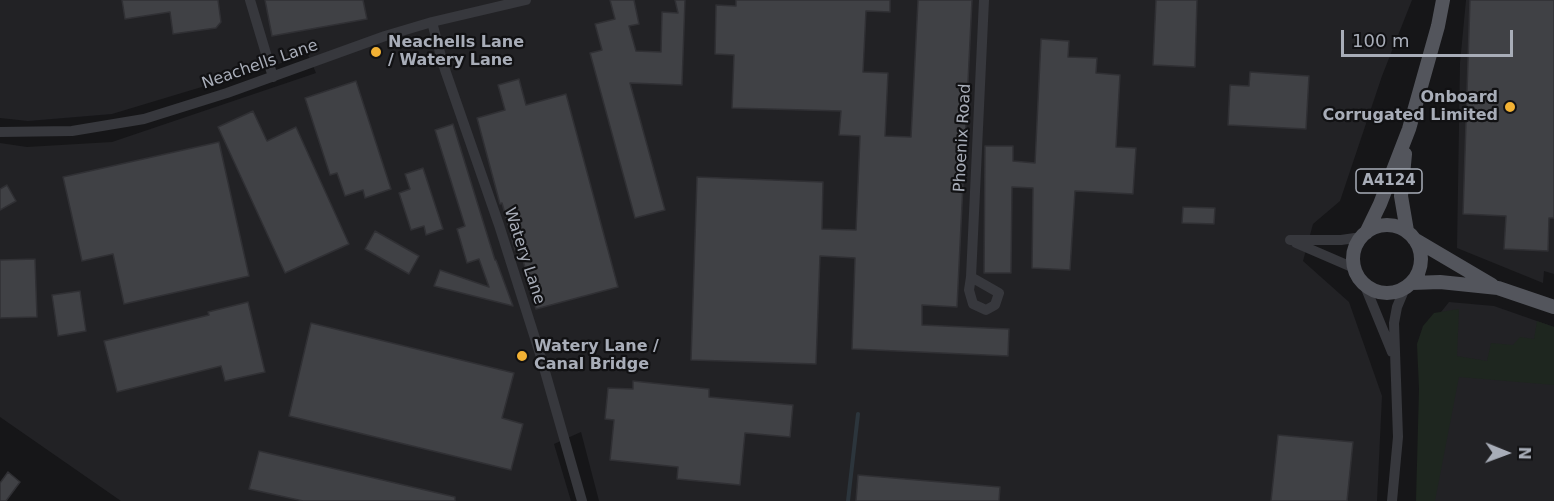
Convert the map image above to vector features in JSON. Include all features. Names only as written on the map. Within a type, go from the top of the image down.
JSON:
[{"type":"main road","name":"A4124","points":[[1364,235],[1380,204],[1409,129],[1443,0]]},
{"type":"main road","name":"A4124","points":[[1409,129],[1401,196],[1410,235]]},
{"type":"main road","points":[[1498,288],[1440,282],[1408,286],[1391,293],[1378,292],[1365,286],[1357,276],[1353,256],[1356,245],[1364,235],[1378,225],[1394,225],[1498,288],[1554,307]]},
{"type":"main road","points":[[1408,286],[1417,275],[1419,263],[1419,249],[1410,235]]},
{"type":"street","points":[[250,0],[273,77]]},
{"type":"street","name":"Neachells Lane","points":[[0,132],[72,131],[122,124],[164,114],[385,36],[432,22],[526,0]]},
{"type":"street","name":"Phoenix Road","points":[[971,277],[984,0]]},
{"type":"street","name":"Watery Lane","points":[[432,22],[443,64],[499,225],[540,354],[582,501]]},
{"type":"street","points":[[1354,268],[1290,240],[1341,240],[1364,235]]},
{"type":"street","points":[[1365,286],[1395,361]]},
{"type":"street","points":[[1392,501],[1398,437],[1394,323],[1397,307],[1408,286]]},
{"type":"shaded area","points":[[0,0],[1412,0],[1382,76],[1340,201],[1313,224],[1303,261],[1349,302],[1382,396],[1377,501],[599,501],[581,432],[554,444],[571,501],[121,501],[0,417],[0,143],[27,147],[112,142],[316,73],[308,55],[112,114],[28,121],[0,118]]},
{"type":"shaded area","name":"Onboard Corrugated Limited","points":[[1466,0],[1554,0],[1554,274],[1544,271],[1543,283],[1457,248],[1460,63]]},
{"type":"shaded area","points":[[1449,302],[1494,306],[1554,327],[1554,501],[1420,501],[1422,336]]},
{"type":"shaded area","points":[[1459,309],[1457,356],[1487,361],[1491,343],[1513,345],[1520,337],[1534,339],[1537,321],[1554,327],[1554,385],[1459,377],[1435,501],[1416,501],[1419,389],[1417,344],[1423,326],[1434,313]]},
{"type":"building","points":[[122,0],[218,0],[221,22],[216,28],[173,34],[170,12],[125,19]]},
{"type":"building","points":[[265,0],[363,0],[367,19],[272,36]]},
{"type":"building","points":[[610,0],[634,0],[639,24],[629,26],[636,51],[661,52],[662,12],[678,13],[675,0],[685,0],[682,85],[630,83],[665,210],[635,218],[590,53],[602,50],[595,24],[615,19]]},
{"type":"building","points":[[736,0],[890,0],[890,12],[866,11],[863,72],[888,73],[885,136],[911,137],[918,0],[972,0],[957,307],[922,305],[922,325],[1009,329],[1008,356],[852,349],[855,258],[820,256],[816,364],[691,360],[697,177],[823,182],[822,229],[856,230],[860,136],[839,135],[841,111],[732,108],[734,55],[715,54],[716,5],[736,6]]},
{"type":"building","points":[[1156,0],[1197,0],[1195,67],[1153,65]]},
{"type":"building","name":"Onboard Corrugated Limited","points":[[1470,0],[1554,0],[1554,218],[1549,218],[1548,251],[1504,249],[1506,216],[1463,214]]},
{"type":"building","points":[[1041,39],[1069,41],[1068,57],[1097,58],[1096,73],[1120,75],[1116,147],[1136,148],[1133,194],[1075,191],[1070,270],[1032,268],[1033,188],[1012,187],[1011,273],[984,273],[985,146],[1013,146],[1013,161],[1035,163]]},
{"type":"building","points":[[1250,72],[1309,76],[1306,129],[1228,125],[1230,85],[1249,86]]},
{"type":"building","points":[[519,79],[526,105],[566,94],[618,287],[536,309],[520,249],[515,250],[502,203],[500,204],[477,118],[505,110],[498,85]]},
{"type":"building","points":[[356,81],[391,189],[365,198],[363,190],[345,196],[337,173],[330,175],[305,98]]},
{"type":"building","points":[[253,111],[267,141],[296,127],[349,244],[285,273],[218,127]]},
{"type":"building","points":[[453,124],[495,260],[513,306],[434,286],[440,270],[489,287],[479,259],[467,263],[457,229],[465,226],[435,130]]},
{"type":"building","points":[[219,142],[249,276],[124,304],[113,254],[82,261],[63,177]]},
{"type":"building","points":[[423,168],[443,229],[426,235],[424,226],[411,230],[399,193],[410,189],[405,174]]},
{"type":"building","points":[[7,185],[16,201],[0,210],[0,189]]},
{"type":"building","points":[[1183,207],[1215,208],[1214,224],[1182,223]]},
{"type":"building","points":[[375,231],[419,256],[409,274],[365,249]]},
{"type":"building","points":[[35,259],[37,317],[0,318],[0,260]]},
{"type":"building","points":[[80,291],[86,331],[58,336],[52,295]]},
{"type":"building","points":[[248,302],[265,372],[225,381],[221,366],[117,392],[104,341],[209,315],[208,312]]},
{"type":"building","points":[[311,323],[514,373],[502,418],[523,424],[511,470],[289,416]]},
{"type":"building","points":[[633,381],[709,389],[709,397],[793,405],[790,437],[745,433],[740,485],[677,479],[678,467],[610,460],[614,420],[605,419],[608,388],[633,389]]},
{"type":"building","points":[[1278,435],[1353,442],[1347,501],[1271,501]]},
{"type":"building","points":[[259,451],[455,497],[455,501],[303,501],[249,489]]},
{"type":"building","points":[[8,472],[20,482],[6,501],[0,501],[0,483]]},
{"type":"building","points":[[858,475],[1000,487],[999,501],[856,501]]},
{"type":"waterway","points":[[848,501],[858,414]]},
{"type":"place","name":"Neachells Lane / Watery Lane","points":[[376,52]]},
{"type":"place","name":"Onboard Corrugated Limited","points":[[1510,107]]},
{"type":"place","name":"Watery Lane / Canal Bridge","points":[[522,356]]}]
